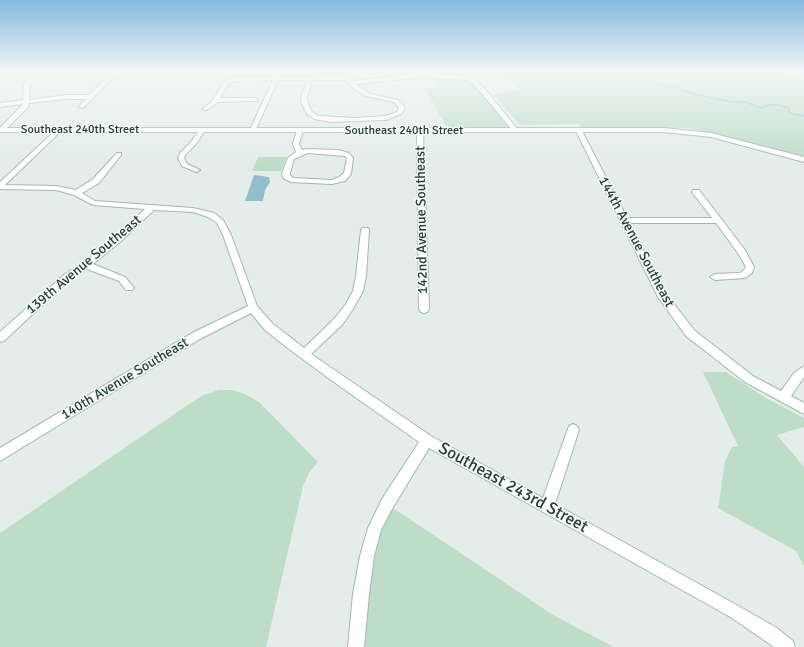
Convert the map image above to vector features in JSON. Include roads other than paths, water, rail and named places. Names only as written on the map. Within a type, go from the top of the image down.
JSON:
[{"type":"main road","name":"Southeast 240th Street","points":[[1,130],[664,130],[696,133],[724,138],[804,160]]},
{"type":"street","points":[[0,105],[19,102]]},
{"type":"street","points":[[1,130],[22,112],[26,102]]},
{"type":"street","points":[[80,107],[85,102]]},
{"type":"street","points":[[205,109],[215,102]]},
{"type":"street","points":[[252,130],[265,102]]},
{"type":"street","points":[[305,102],[309,113],[317,118],[330,120],[386,118],[399,113],[402,108],[397,102]]},
{"type":"street","points":[[492,102],[516,131]]},
{"type":"street","points":[[0,179],[56,130]]},
{"type":"street","points":[[0,186],[56,130]]},
{"type":"street","points":[[196,170],[184,165],[181,158],[182,154],[194,143],[202,130]]},
{"type":"street","points":[[300,130],[296,144],[300,153]]},
{"type":"street","name":"142nd Avenue Southeast","points":[[420,131],[424,309]]},
{"type":"street","name":"144th Avenue Southeast","points":[[579,131],[664,297],[676,317],[690,333],[749,379],[804,409]]},
{"type":"street","points":[[338,152],[347,154],[350,158],[347,174],[342,179],[332,182],[291,180],[286,174],[291,158],[300,153],[338,152]]},
{"type":"street","points":[[77,193],[96,181],[118,154]]},
{"type":"street","points":[[0,186],[56,188],[77,193],[93,203],[201,212],[211,216],[220,222],[227,235],[253,308]]},
{"type":"street","points":[[696,192],[742,252],[750,267],[749,271],[742,276],[715,277]]},
{"type":"street","name":"139th Avenue Southeast","points":[[0,338],[68,276],[86,265],[133,227],[150,208]]},
{"type":"street","points":[[624,220],[718,221]]},
{"type":"street","points":[[304,354],[338,322],[350,306],[358,291],[361,276],[365,230]]},
{"type":"street","points":[[86,265],[122,279],[129,288]]},
{"type":"street","name":"Southeast 243rd Street","points":[[253,308],[268,326],[304,354],[335,377],[428,440],[736,613],[771,634],[787,647]]},
{"type":"street","name":"140th Avenue Southeast","points":[[0,455],[196,336],[253,308]]},
{"type":"street","points":[[783,398],[798,376],[804,371]]},
{"type":"street","points":[[548,507],[573,430]]},
{"type":"street","points":[[356,647],[362,586],[367,556],[376,528],[387,504],[428,440]]},
{"type":"water","points":[[254,175],[269,177],[270,182],[265,190],[263,201],[245,201]]},
{"type":"waterway","points":[[746,102],[761,108],[768,105],[779,105],[788,108],[790,113],[804,116]]}]
